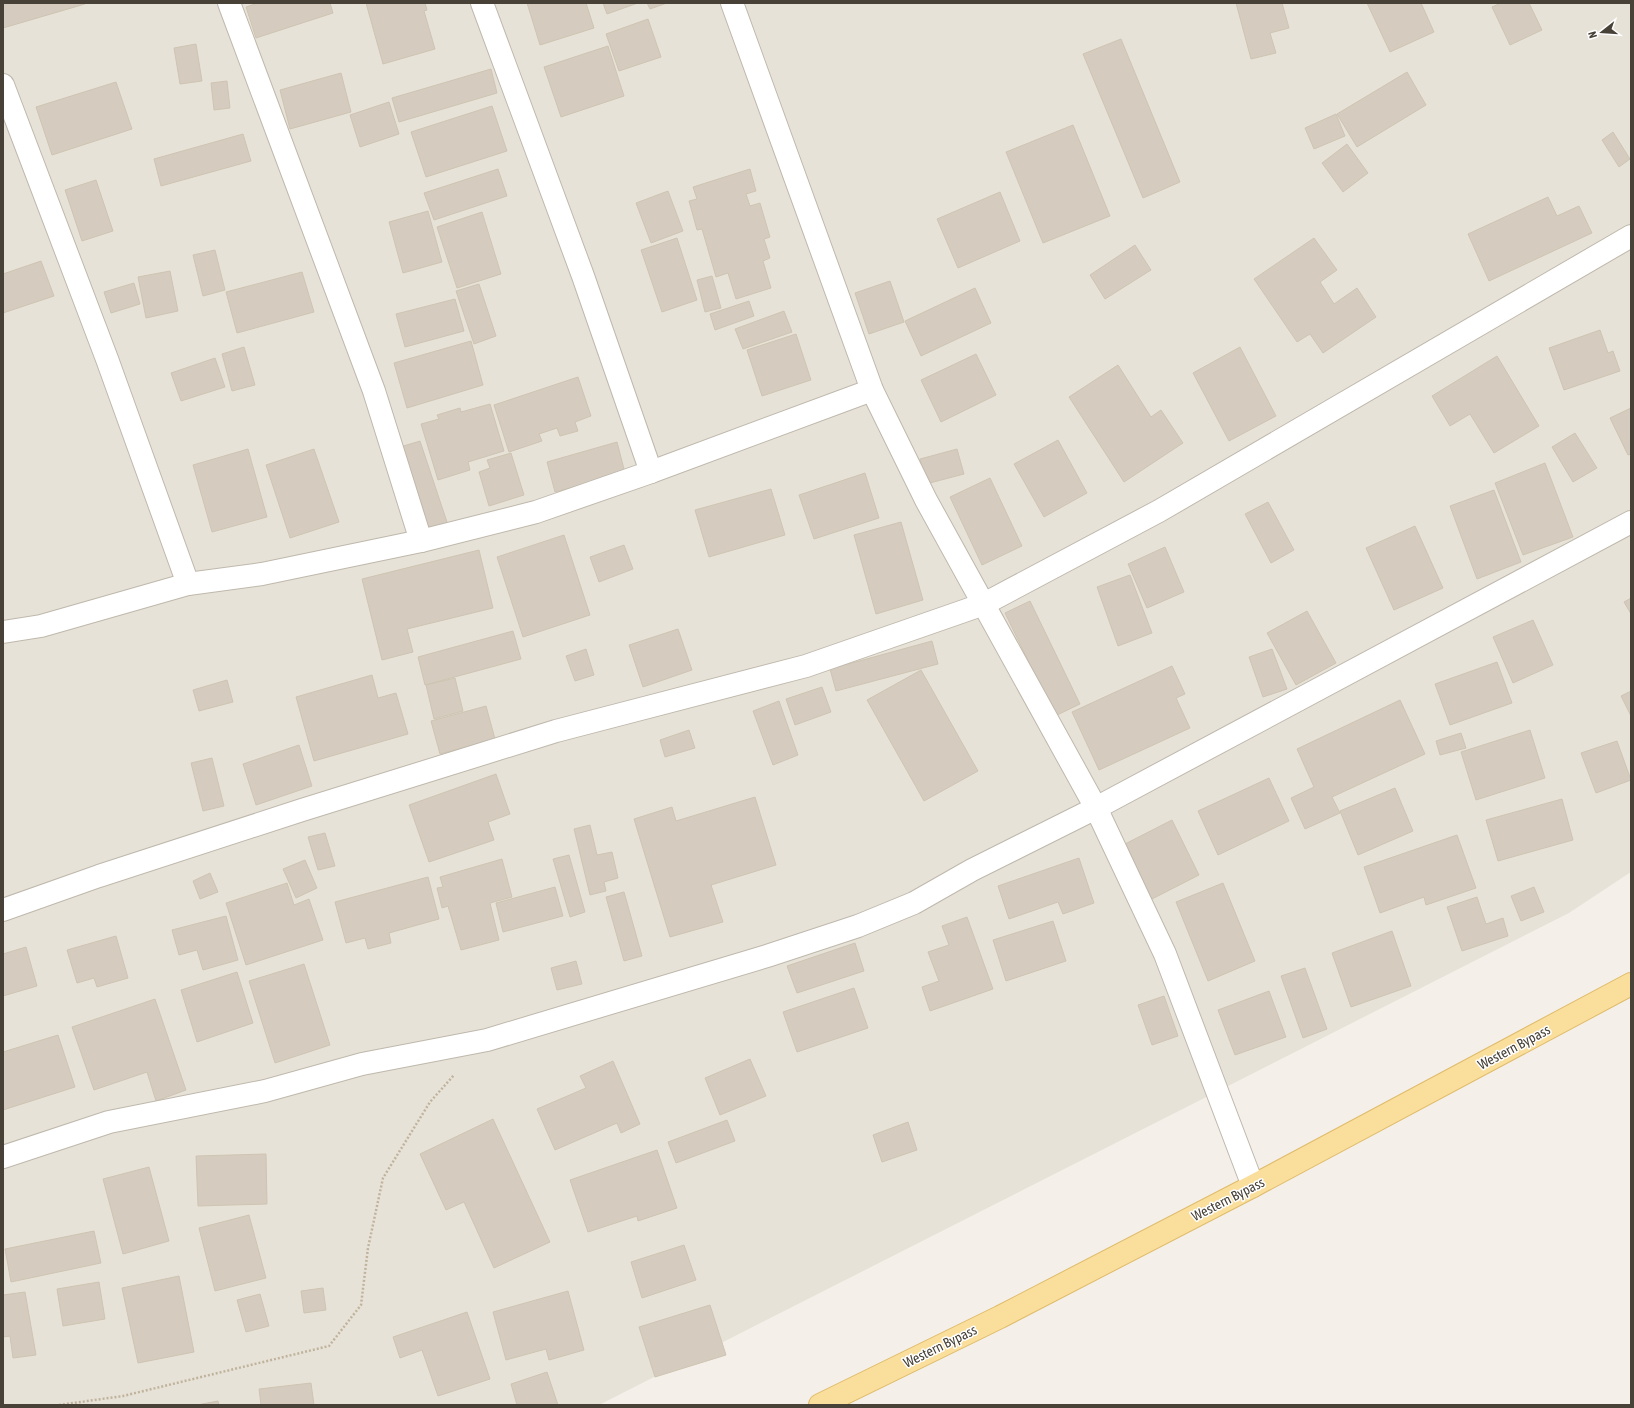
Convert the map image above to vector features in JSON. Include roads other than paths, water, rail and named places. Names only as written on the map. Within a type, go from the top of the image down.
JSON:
[{"type":"main road","name":"Western Bypass","points":[[820,1405],[1000,1316],[1253,1186],[1631,984]]},
{"type":"street","points":[[229,3],[374,391],[421,541]]},
{"type":"street","points":[[482,3],[583,276],[652,472]]},
{"type":"street","points":[[732,3],[872,390],[926,500],[1052,731],[1096,808],[1165,954],[1253,1186]]},
{"type":"street","points":[[3,85],[107,359],[188,584]]},
{"type":"street","points":[[3,910],[99,876],[302,810],[556,732],[806,666],[984,604],[1159,512],[1631,236]]},
{"type":"street","points":[[3,632],[41,626],[188,584],[262,574],[421,541],[536,512],[652,472],[872,390]]},
{"type":"street","points":[[3,1157],[109,1122],[265,1091],[362,1064],[487,1040],[767,956],[858,926],[914,903],[972,870],[1096,808],[1631,522]]}]
